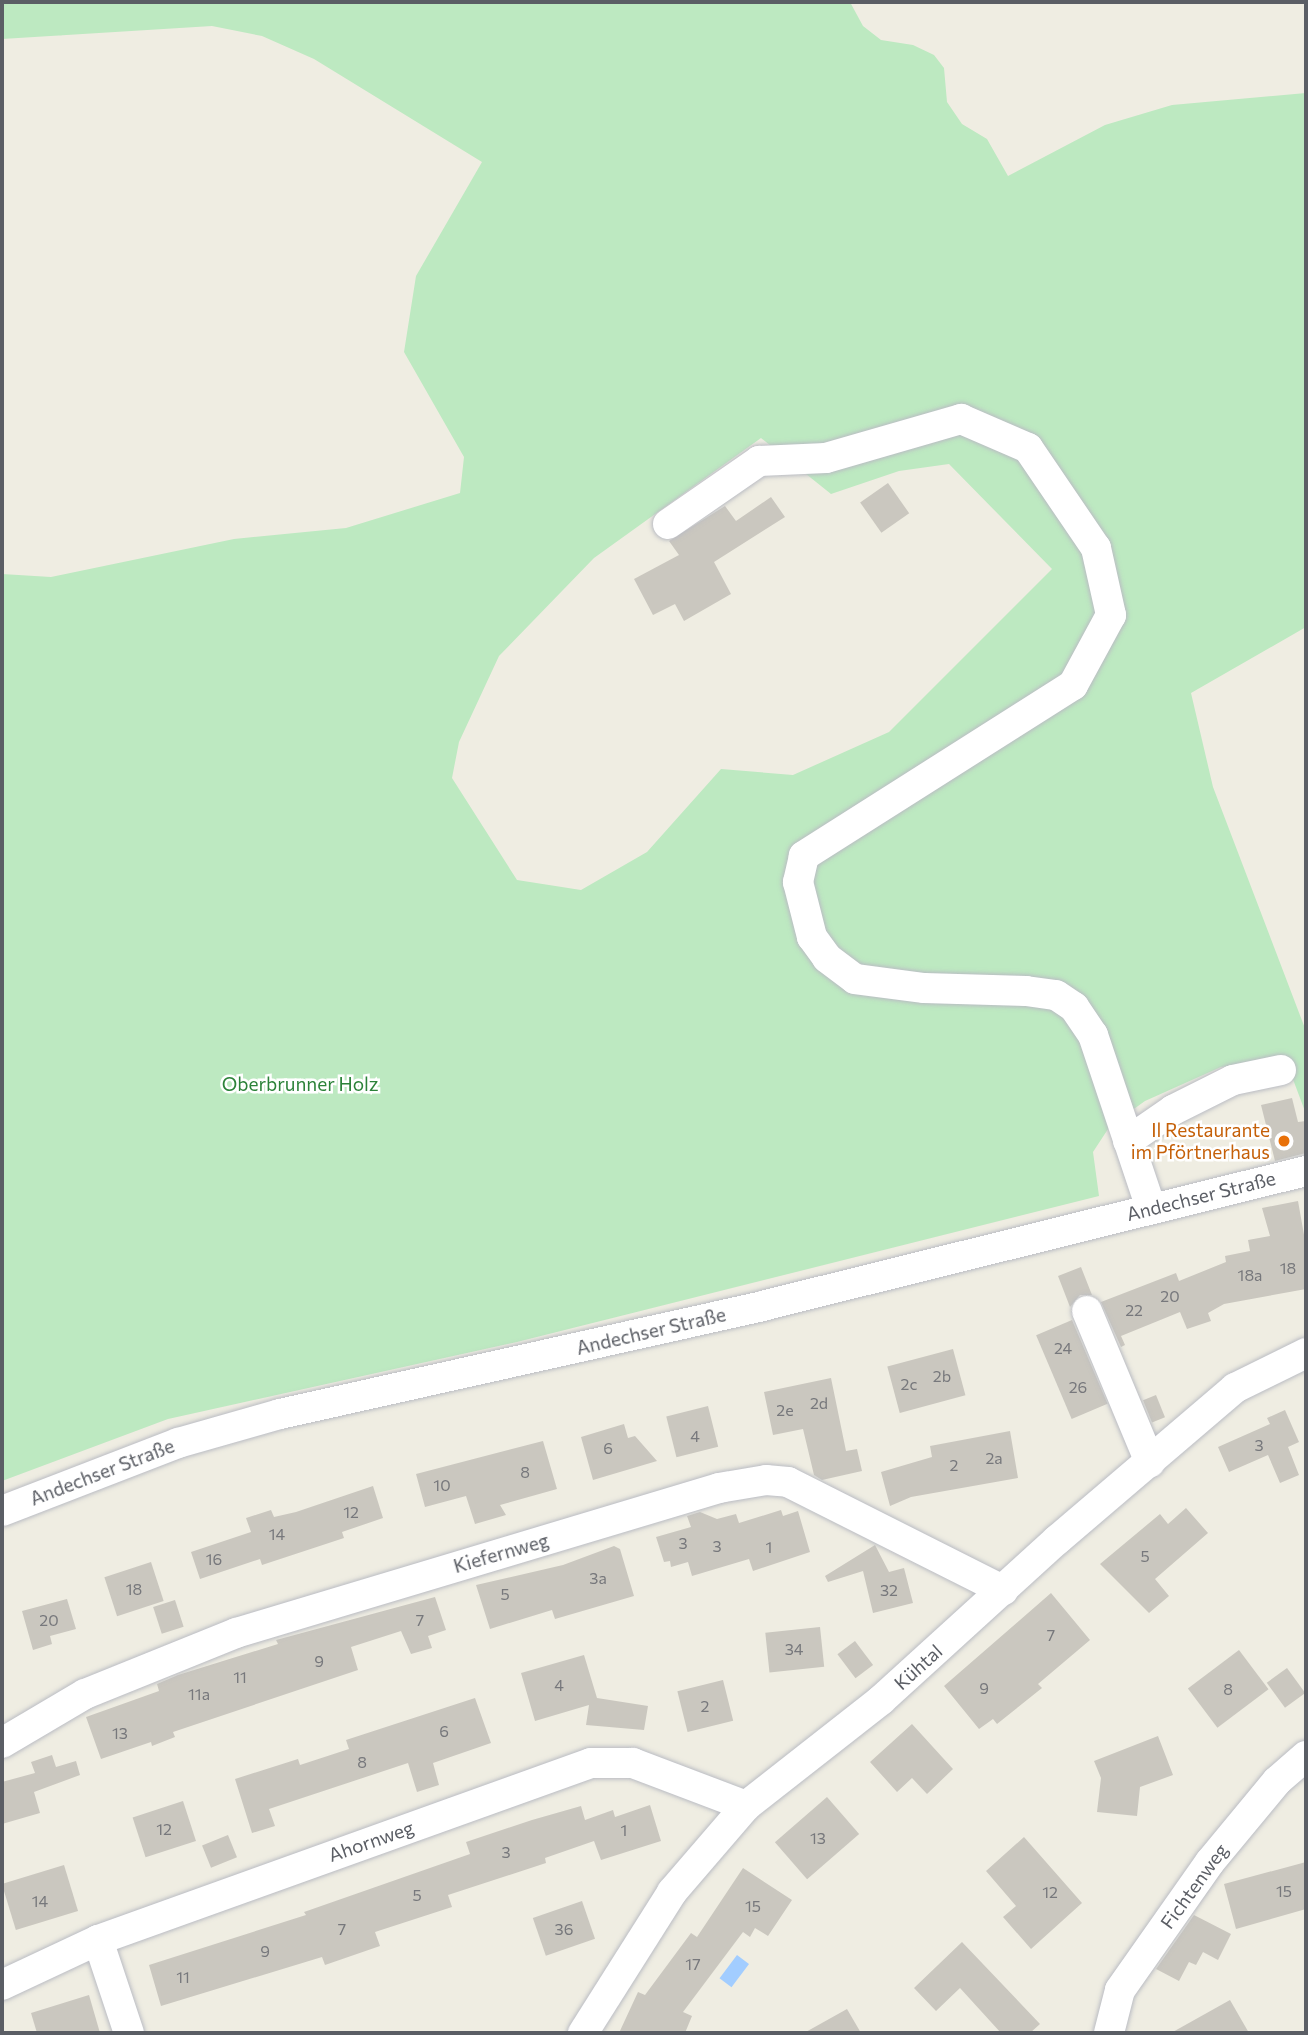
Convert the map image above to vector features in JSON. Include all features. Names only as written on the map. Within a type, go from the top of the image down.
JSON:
[{"type":"street","points":[[668,524],[759,461],[826,458],[961,419],[1028,448],[1096,548],[1111,615],[1073,685],[804,856],[798,883],[812,937],[827,958],[855,979],[924,988],[1036,992],[1056,995],[1074,1007],[1093,1035],[1151,1208]]},
{"type":"street","points":[[1128,1141],[1172,1110],[1233,1080],[1281,1070]]},
{"type":"street","name":"Andechser Straße","points":[[2,1511],[178,1443],[280,1414],[766,1305],[1306,1171]]},
{"type":"street","points":[[1087,1311],[1150,1462]]},
{"type":"street","name":"Kühtal","points":[[583,2033],[672,1892],[746,1806],[881,1700],[1235,1388],[1306,1353]]},
{"type":"street","name":"Kiefernweg","points":[[2,1744],[85,1693],[236,1633],[719,1488],[766,1480],[788,1482],[1003,1590]]},
{"type":"street","name":"Fichtenweg","points":[[1109,2033],[1120,1990],[1195,1883],[1277,1781],[1306,1756]]},
{"type":"street","name":"Ahornweg","points":[[2,1985],[98,1940],[591,1763],[633,1763],[746,1806]]},
{"type":"street","points":[[98,1940],[129,2033]]},
{"type":"green space","name":"Oberbrunner Holz","points":[[2,2],[850,2],[863,26],[881,40],[913,45],[934,55],[944,68],[947,102],[962,124],[987,139],[1008,176],[1105,125],[1172,105],[1306,93],[1306,627],[1191,693],[1213,787],[1306,1031],[1306,1114],[1285,1058],[1221,1067],[1145,1101],[1110,1126],[1093,1152],[1099,1196],[517,1342],[168,1419],[2,1481],[2,574],[51,577],[234,539],[346,528],[460,493],[464,457],[404,352],[416,276],[482,162],[314,59],[262,36],[212,26],[2,39]],"holes":[[[761,438],[831,494],[899,471],[949,464],[1052,569],[889,732],[793,775],[721,769],[647,852],[581,890],[517,880],[452,778],[459,742],[499,656],[594,558]]]},
{"type":"water","points":[[737,1955],[749,1964],[732,1987],[720,1978]]},
{"type":"building","points":[[888,483],[909,513],[881,533],[860,503]]},
{"type":"building","points":[[771,497],[785,517],[714,562],[731,594],[684,621],[675,604],[653,615],[634,579],[679,555],[669,541],[725,506],[736,521]]},
{"type":"building","points":[[1292,1098],[1298,1122],[1306,1121],[1306,1153],[1275,1161],[1261,1105]]},
{"type":"building","points":[[1298,1201],[1306,1246],[1306,1289],[1224,1304],[1208,1313],[1211,1321],[1187,1329],[1180,1312],[1121,1336],[1125,1345],[1121,1347],[1101,1302],[1176,1273],[1179,1281],[1226,1262],[1225,1256],[1250,1251],[1248,1240],[1270,1236],[1262,1208]]},
{"type":"building","points":[[1081,1267],[1092,1295],[1080,1295],[1070,1307],[1058,1276]]},
{"type":"building","points":[[1072,1320],[1108,1404],[1072,1419],[1036,1335]]},
{"type":"building","points":[[953,1349],[965,1395],[900,1413],[887,1367]]},
{"type":"building","points":[[831,1378],[846,1451],[857,1449],[862,1471],[822,1480],[814,1475],[803,1429],[773,1435],[764,1392]]},
{"type":"building","points":[[1156,1395],[1165,1417],[1152,1422],[1143,1400]]},
{"type":"building","points":[[708,1406],[718,1447],[676,1457],[666,1416]]},
{"type":"building","points":[[1285,1410],[1299,1442],[1288,1447],[1299,1475],[1280,1483],[1268,1455],[1229,1472],[1218,1447],[1270,1424],[1267,1418]]},
{"type":"building","points":[[624,1424],[628,1438],[635,1436],[657,1461],[593,1480],[581,1437]]},
{"type":"building","points":[[1010,1431],[1018,1478],[911,1497],[890,1506],[881,1472],[932,1457],[930,1446]]},
{"type":"building","points":[[543,1441],[557,1489],[500,1505],[506,1515],[475,1524],[466,1496],[425,1507],[416,1474]]},
{"type":"building","points":[[373,1486],[383,1518],[342,1532],[344,1538],[262,1565],[260,1559],[200,1579],[191,1552],[251,1532],[246,1518],[271,1510],[274,1517],[296,1512]]},
{"type":"building","points":[[1186,1508],[1208,1533],[1155,1579],[1169,1596],[1149,1613],[1100,1564],[1160,1514],[1168,1524]]},
{"type":"building","points":[[781,1510],[783,1516],[798,1511],[810,1552],[753,1571],[749,1559],[692,1576],[688,1562],[671,1567],[670,1561],[664,1562],[656,1537],[691,1527],[687,1516],[700,1512],[717,1519],[736,1514],[739,1523]]},
{"type":"building","points":[[875,1545],[889,1572],[904,1568],[913,1603],[873,1613],[863,1571],[828,1582],[825,1576]]},
{"type":"building","points":[[614,1546],[620,1549],[634,1596],[555,1619],[552,1610],[490,1629],[476,1585],[563,1565]]},
{"type":"building","points":[[151,1562],[164,1601],[117,1616],[104,1577]]},
{"type":"building","points":[[1051,1593],[1090,1640],[1038,1684],[1042,1688],[997,1724],[993,1719],[979,1729],[944,1686]]},
{"type":"building","points":[[435,1597],[446,1630],[428,1636],[432,1648],[411,1654],[401,1631],[351,1647],[358,1670],[173,1732],[175,1737],[152,1746],[151,1742],[101,1759],[86,1717],[159,1691],[157,1684],[178,1675],[278,1644],[276,1640]]},
{"type":"building","points":[[67,1599],[76,1629],[50,1636],[52,1644],[33,1650],[22,1611]]},
{"type":"building","points":[[175,1600],[184,1627],[162,1634],[153,1607]]},
{"type":"building","points":[[820,1627],[824,1667],[769,1673],[765,1633]]},
{"type":"building","points":[[855,1641],[873,1665],[855,1678],[837,1654]]},
{"type":"building","points":[[1239,1650],[1268,1689],[1217,1728],[1188,1689]]},
{"type":"building","points":[[584,1655],[597,1698],[648,1706],[644,1730],[586,1725],[589,1705],[535,1721],[521,1673]]},
{"type":"building","points":[[1287,1668],[1305,1693],[1285,1708],[1267,1683]]},
{"type":"building","points":[[723,1680],[733,1721],[688,1732],[677,1691]]},
{"type":"building","points":[[475,1698],[491,1743],[433,1763],[439,1785],[417,1792],[408,1763],[269,1809],[275,1826],[252,1833],[235,1779],[298,1759],[300,1765],[349,1749],[346,1740]]},
{"type":"building","points":[[912,1724],[953,1769],[927,1794],[912,1778],[897,1792],[870,1762]]},
{"type":"building","points":[[1158,1736],[1173,1775],[1140,1787],[1137,1816],[1097,1812],[1101,1778],[1094,1761]]},
{"type":"building","points":[[52,1755],[56,1767],[76,1761],[80,1775],[34,1792],[40,1813],[2,1824],[2,1782],[35,1773],[31,1762]]},
{"type":"building","points":[[827,1797],[859,1834],[807,1879],[775,1842]]},
{"type":"building","points":[[183,1801],[196,1841],[146,1857],[133,1817]]},
{"type":"building","points":[[650,1805],[661,1841],[601,1860],[594,1841],[545,1858],[546,1863],[448,1895],[452,1907],[375,1932],[380,1946],[325,1965],[322,1957],[161,2006],[149,1965],[306,1915],[304,1912],[470,1854],[466,1842],[532,1820],[581,1806],[585,1820],[613,1810],[615,1817]]},
{"type":"building","points":[[228,1835],[237,1857],[211,1868],[202,1845]]},
{"type":"building","points":[[1024,1837],[1082,1903],[1031,1949],[1003,1917],[1016,1906],[986,1871]]},
{"type":"building","points":[[1306,1862],[1306,1909],[1236,1929],[1224,1884]]},
{"type":"building","points":[[64,1865],[78,1911],[16,1930],[2,1884]]},
{"type":"building","points":[[743,1868],[792,1900],[768,1936],[755,1928],[750,1937],[743,1932],[683,2012],[692,2016],[685,2033],[619,2033],[638,1992],[645,1995],[691,1933],[697,1937]]},
{"type":"building","points":[[582,1901],[595,1939],[546,1956],[533,1918]]},
{"type":"building","points":[[1194,1915],[1231,1934],[1218,1960],[1203,1952],[1196,1965],[1189,1962],[1179,1981],[1156,1969]]},
{"type":"building","points":[[962,1942],[1040,2024],[1030,2033],[1001,2033],[960,1988],[936,2011],[914,1988]]},
{"type":"building","points":[[89,1995],[100,2033],[37,2033],[31,2013]]},
{"type":"building","points":[[1230,2000],[1249,2033],[1171,2033]]},
{"type":"building","points":[[847,2009],[861,2033],[804,2033]]},
{"type":"place","name":"Il Restaurante im Pförtnerhaus","points":[[1284,1141]]}]
